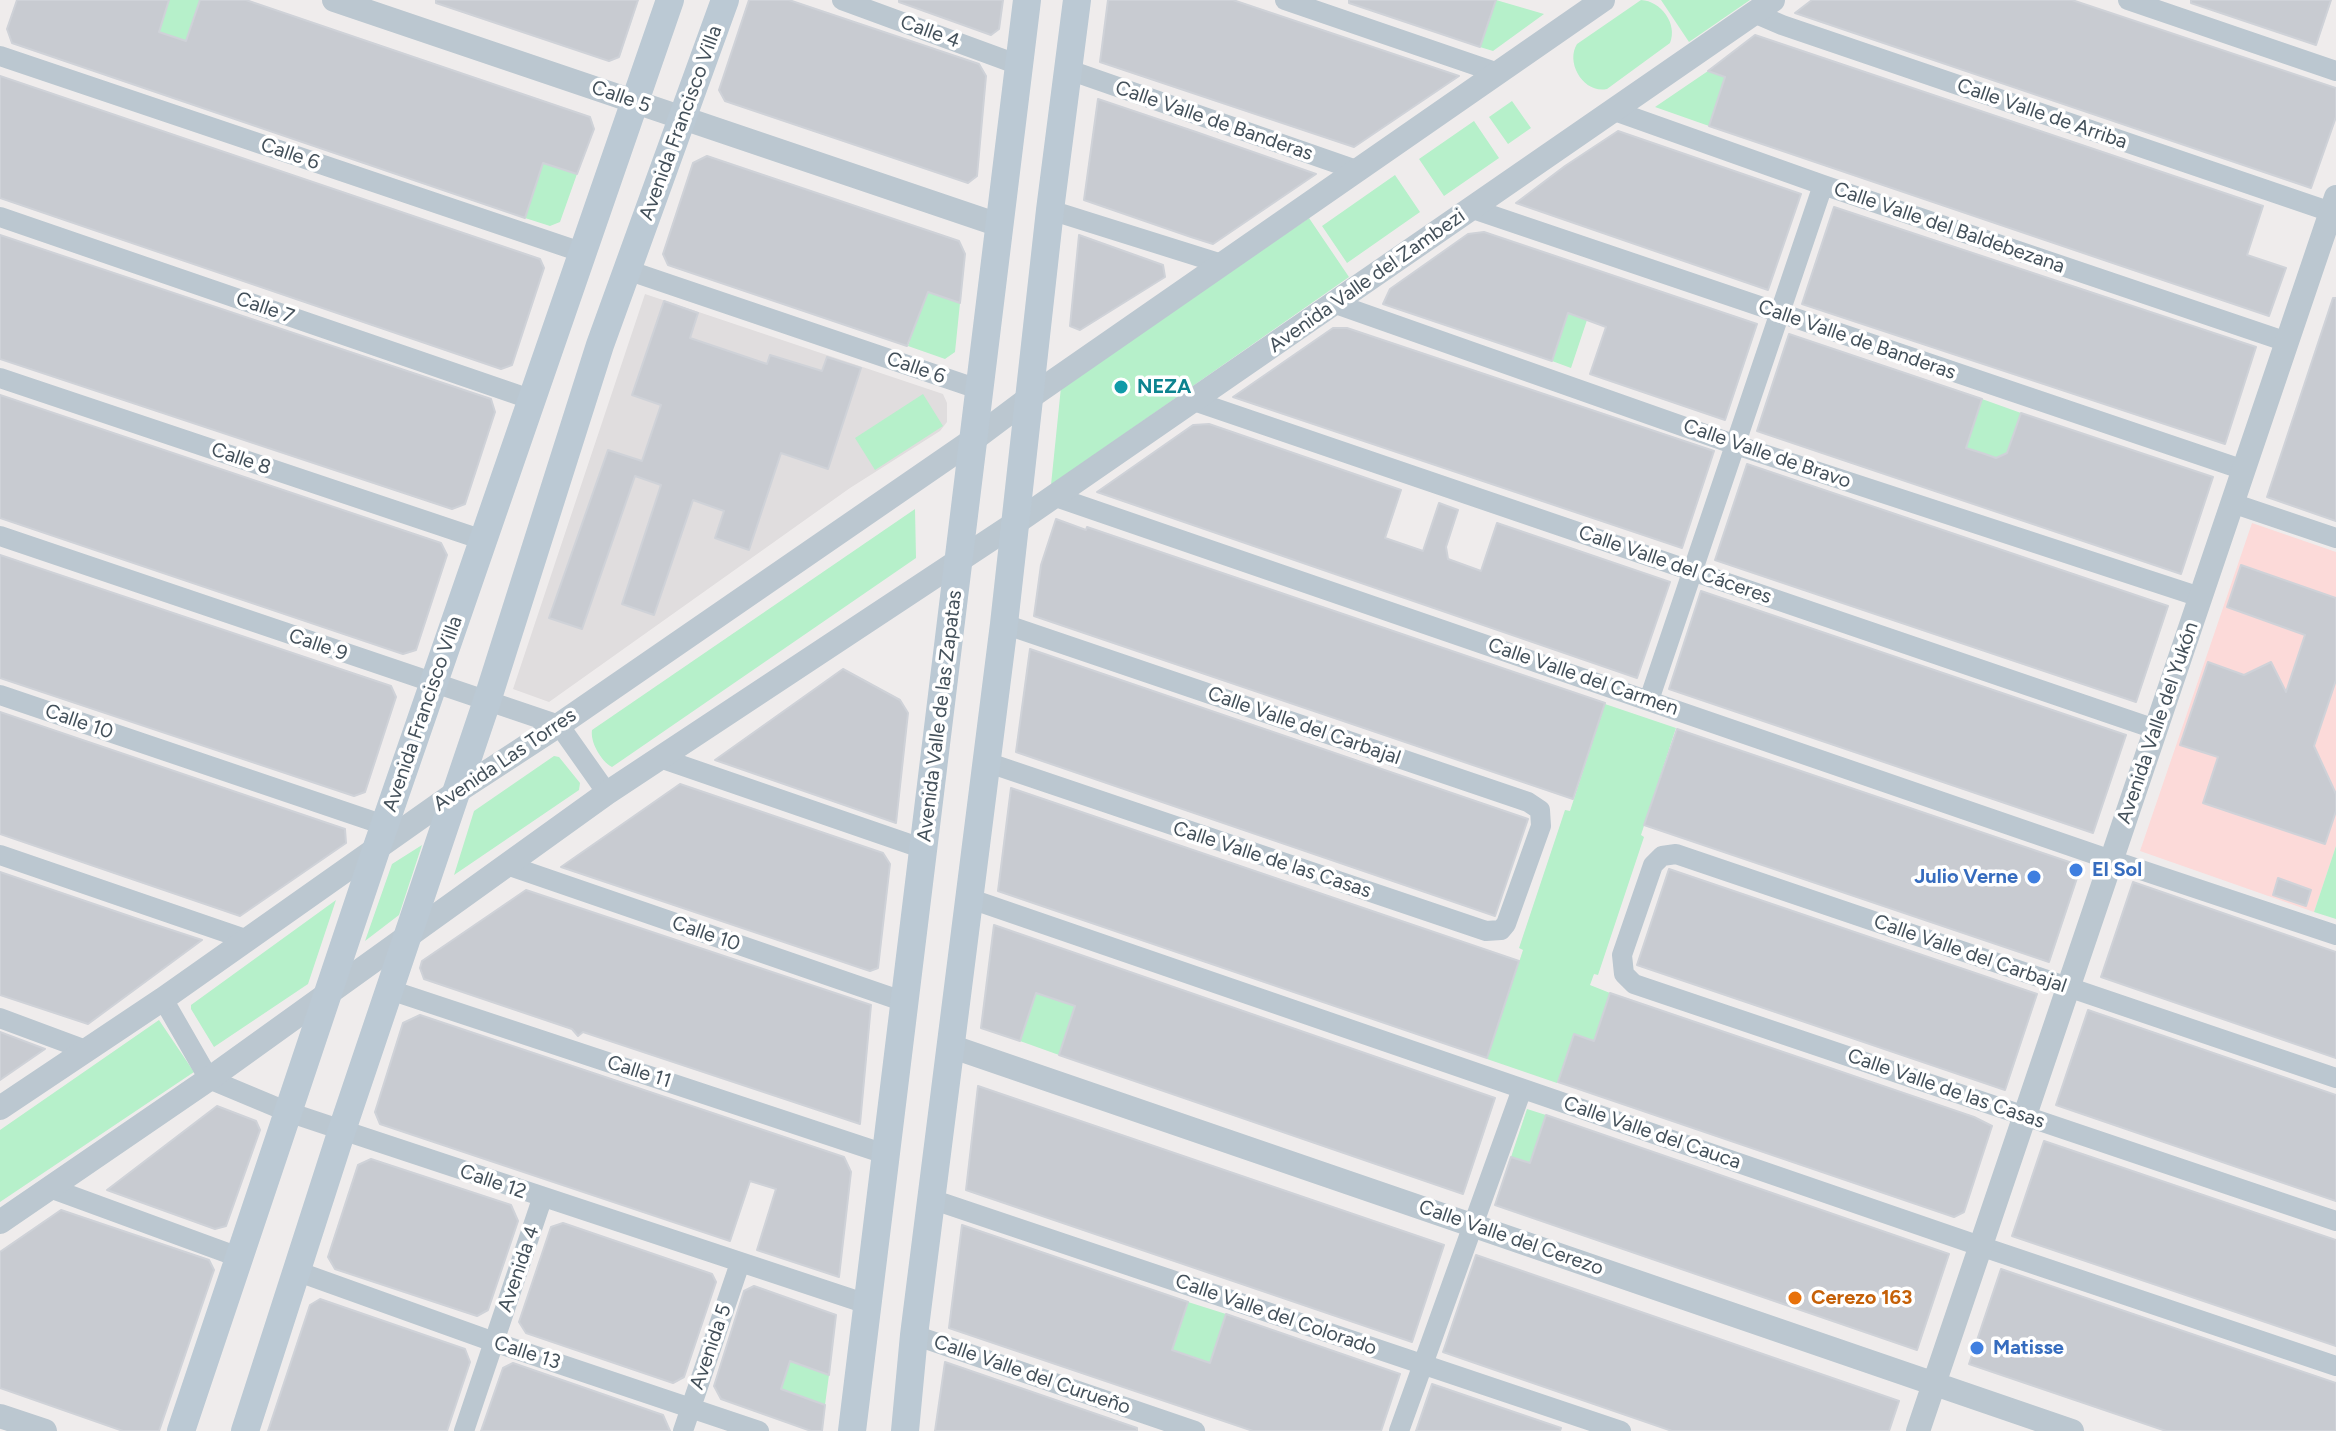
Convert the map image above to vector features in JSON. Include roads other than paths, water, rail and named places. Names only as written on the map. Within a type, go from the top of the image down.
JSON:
[{"type":"main road","name":"Avenida Francisco Villa","points":[[181,1431],[530,399],[670,0]]},
{"type":"main road","name":"Avenida Francisco Villa","points":[[245,1431],[342,1130],[458,791],[600,345],[725,0]]},
{"type":"main road","name":"Avenida Valle de las Zapatas","points":[[852,1431],[1027,0]]},
{"type":"main road","points":[[905,1431],[914,1335],[1004,624],[1050,210],[1077,0]]},
{"type":"main road","points":[[555,333],[600,345]]},
{"type":"street","name":"Calle 5","points":[[334,0],[999,225]]},
{"type":"street","name":"Calle 4","points":[[842,0],[1019,65]]},
{"type":"street","points":[[1285,0],[1498,73]]},
{"type":"street","points":[[973,440],[1603,0]]},
{"type":"street","points":[[2128,0],[2336,71]]},
{"type":"street","name":"Avenida Valle del Zambezi","points":[[959,561],[1336,304],[1764,6]]},
{"type":"street","name":"Calle Valle de Arriba","points":[[1764,6],[2334,205]]},
{"type":"street","name":"Calle 6","points":[[0,56],[581,252]]},
{"type":"street","name":"Calle Valle de Banderas","points":[[1069,70],[1359,171]]},
{"type":"street","name":"Calle Valle del Baldebezana","points":[[1612,110],[2287,342]]},
{"type":"street","points":[[1649,700],[1823,185]]},
{"type":"street","name":"Avenida Valle del Yukón","points":[[1918,1431],[2334,205]]},
{"type":"street","name":"Calle Valle de Banderas","points":[[1470,208],[2244,470]]},
{"type":"street","points":[[1050,210],[1222,264]]},
{"type":"street","name":"Calle 7","points":[[0,217],[530,399]]},
{"type":"street","name":"Calle 6","points":[[627,270],[978,389]]},
{"type":"street","name":"Calle Valle de Bravo","points":[[1336,304],[1736,445],[2200,597]]},
{"type":"street","name":"Calle 8","points":[[0,378],[483,540]]},
{"type":"street","name":"Calle Valle del Cáceres","points":[[1194,401],[2155,729]]},
{"type":"street","name":"Avenida Las Torres","points":[[0,1108],[163,999],[381,836],[458,791],[559,725],[973,440]]},
{"type":"street","name":"Calle Valle del Carmen","points":[[1053,496],[2336,935]]},
{"type":"street","points":[[2232,503],[2336,538]]},
{"type":"street","name":"Calle 9","points":[[0,536],[559,725]]},
{"type":"street","points":[[0,1222],[209,1079],[607,793],[959,561]]},
{"type":"street","name":"Calle Valle del Carbajal","points":[[1004,624],[1528,802],[1540,810],[1541,826],[1525,873]]},
{"type":"street","name":"Calle 10","points":[[0,695],[381,836]]},
{"type":"street","points":[[559,725],[607,793]]},
{"type":"street","points":[[660,758],[924,849]]},
{"type":"street","name":"Calle Valle de las Casas","points":[[986,762],[1486,931],[1501,930],[1506,924],[1525,873]]},
{"type":"street","name":"Calle Valle del Carbajal","points":[[1637,910],[1657,860],[1676,854],[2336,1078]]},
{"type":"street","points":[[0,855],[245,939]]},
{"type":"street","name":"Calle 10","points":[[507,865],[905,1002]]},
{"type":"street","name":"Calle Valle del Cauca","points":[[968,898],[2336,1366]]},
{"type":"street","name":"Calle Valle de las Casas","points":[[1637,910],[1622,955],[1624,974],[1634,984],[2336,1221]]},
{"type":"street","name":"Calle 11","points":[[390,990],[888,1155]]},
{"type":"street","points":[[163,999],[209,1079]]},
{"type":"street","points":[[0,1018],[86,1050]]},
{"type":"street","name":"Calle Valle del Cerezo","points":[[950,1046],[2072,1431]]},
{"type":"street","name":"Calle 12","points":[[209,1079],[288,1112],[542,1199],[867,1304]]},
{"type":"street","points":[[1399,1431],[1522,1089]]},
{"type":"street","points":[[50,1188],[241,1258]]},
{"type":"street","name":"Avenida 4","points":[[464,1431],[542,1199]]},
{"type":"street","name":"Calle Valle del Colorado","points":[[931,1199],[1621,1431]]},
{"type":"street","name":"Avenida 5","points":[[683,1431],[740,1263]]},
{"type":"street","name":"Calle 13","points":[[296,1271],[494,1342],[759,1431]]},
{"type":"street","name":"Calle Valle del Curueño","points":[[914,1335],[1195,1431]]},
{"type":"street","points":[[0,1416],[45,1431]]},
{"type":"place","name":"NEZA","points":[[1121,387]]},
{"type":"place","name":"El Sol","points":[[2076,870]]},
{"type":"place","name":"Julio Verne","points":[[2034,877]]},
{"type":"place","name":"Cerezo 163","points":[[1795,1298]]},
{"type":"place","name":"Matisse","points":[[1977,1348]]}]
